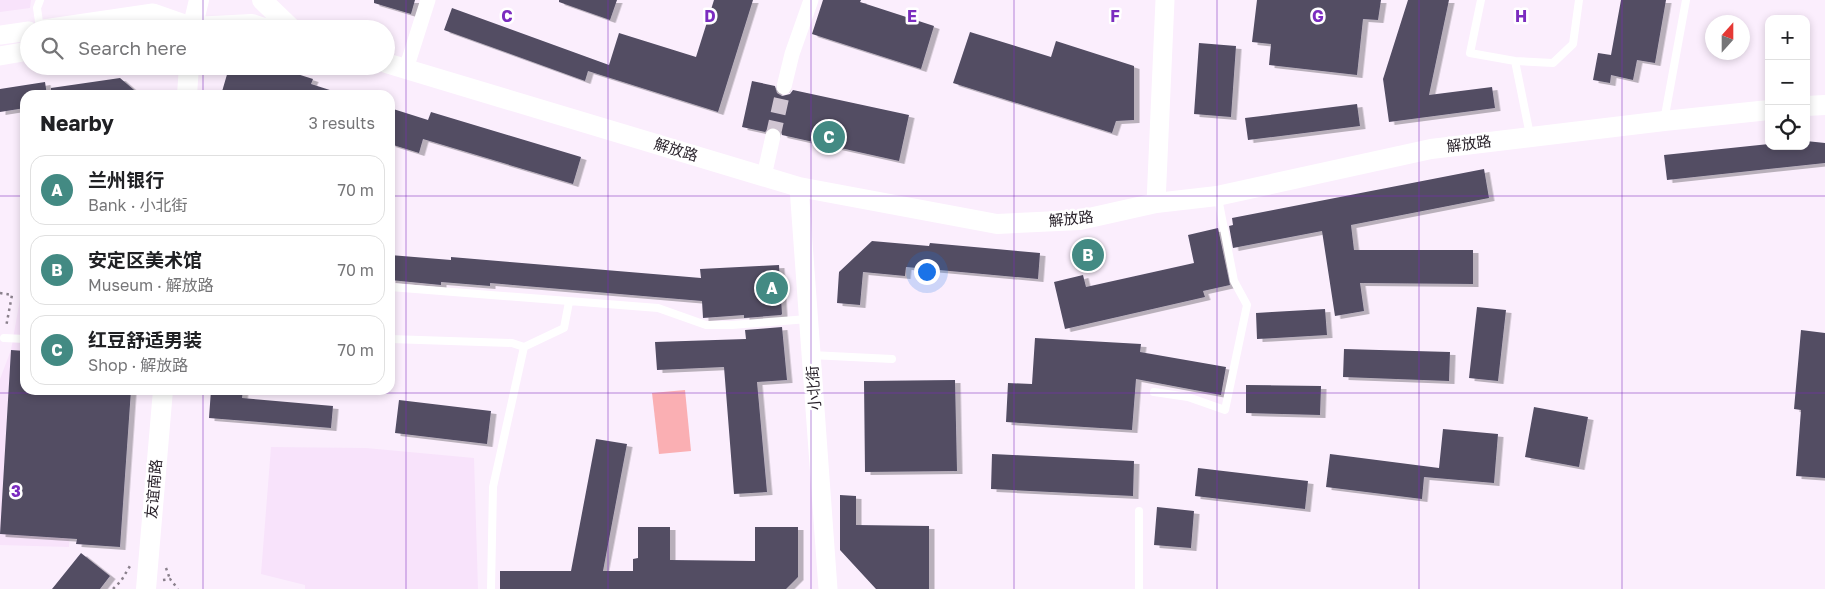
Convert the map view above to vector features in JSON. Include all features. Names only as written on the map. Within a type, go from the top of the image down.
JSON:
[{"type":"main road","points":[[192,20],[199,0]]},
{"type":"main road","points":[[262,0],[283,20]]},
{"type":"main road","name":"解放路","points":[[395,66],[799,187],[997,224],[1080,220],[1156,203],[1217,196],[1431,149],[1664,120],[1765,110]]},
{"type":"main road","points":[[187,90],[188,75]]},
{"type":"main road","points":[[1810,106],[1825,104]]},
{"type":"main road","name":"友谊南路","points":[[146,589],[163,395]]},
{"type":"street","points":[[406,69],[428,0]]},
{"type":"street","points":[[784,87],[792,54],[811,0]]},
{"type":"street","points":[[1156,203],[1165,0]]},
{"type":"street","points":[[104,20],[153,13],[170,20]]},
{"type":"street","points":[[0,35],[20,32]]},
{"type":"street","points":[[0,56],[20,53]]},
{"type":"street","points":[[764,176],[773,136]]},
{"type":"street","name":"小北街","points":[[799,187],[828,589]]},
{"type":"lane","points":[[40,0],[38,8],[40,20]]},
{"type":"lane","points":[[1481,0],[1470,53],[1516,61],[1553,63],[1573,44],[1579,0]]},
{"type":"lane","points":[[1664,120],[1686,0]]},
{"type":"lane","points":[[1516,61],[1530,137]]},
{"type":"lane","points":[[1154,392],[1188,397],[1225,410],[1247,305],[1234,281],[1217,196]]},
{"type":"lane","points":[[395,287],[658,308],[706,325],[732,326],[808,319]]},
{"type":"lane","points":[[395,339],[512,343],[524,347],[564,328],[569,302]]},
{"type":"lane","points":[[4,338],[20,339]]},
{"type":"lane","points":[[491,589],[493,487],[524,347]]},
{"type":"lane","points":[[812,355],[892,359]]},
{"type":"lane","points":[[1139,511],[1139,589]]},
{"type":"path","points":[[0,293],[12,294],[4,338]]},
{"type":"path","points":[[113,589],[121,580]]},
{"type":"shaded area","points":[[0,0],[31,0],[30,8],[0,12]]},
{"type":"shaded area","points":[[20,299],[20,395],[80,395],[69,547],[0,545],[0,379],[11,350]]},
{"type":"shaded area","points":[[685,390],[691,451],[659,454],[652,393]]},
{"type":"shaded area","points":[[271,447],[366,448],[474,458],[478,589],[305,589],[305,585],[261,574]]},
{"type":"building","points":[[374,0],[415,0],[411,14],[374,3]]},
{"type":"building","points":[[559,0],[617,0],[610,20],[559,2]]},
{"type":"building","points":[[714,0],[753,0],[718,112],[588,71],[585,81],[444,30],[452,8],[609,65],[619,33],[696,57]]},
{"type":"building","points":[[823,0],[861,0],[860,2],[934,26],[921,69],[812,34]]},
{"type":"building","points":[[1257,0],[1381,0],[1378,20],[1363,19],[1357,75],[1269,65],[1271,44],[1252,42]]},
{"type":"building","points":[[1408,0],[1449,0],[1429,95],[1492,87],[1495,108],[1389,122],[1383,79]]},
{"type":"building","points":[[1621,0],[1666,0],[1655,63],[1637,60],[1633,80],[1611,75],[1610,83],[1593,80],[1598,53],[1611,55]]},
{"type":"building","points":[[970,32],[1051,57],[1056,41],[1134,66],[1134,120],[1116,121],[1112,133],[953,83]]},
{"type":"building","points":[[1199,43],[1236,46],[1231,117],[1194,114]]},
{"type":"building","points":[[227,75],[300,75],[313,79],[311,84],[330,90],[222,90]]},
{"type":"building","points":[[120,78],[134,90],[51,90],[51,88]]},
{"type":"building","points":[[752,81],[775,86],[777,93],[782,96],[790,94],[793,90],[909,115],[899,161],[782,135],[780,129],[775,127],[770,127],[765,132],[742,127]]},
{"type":"building","points":[[45,82],[46,90],[20,90],[20,109],[0,112],[0,89]]},
{"type":"building","points":[[1357,104],[1360,126],[1248,140],[1245,118]]},
{"type":"building","points":[[395,110],[428,120],[431,112],[581,157],[573,184],[423,139],[419,153],[395,146]]},
{"type":"building","points":[[1810,141],[1825,143],[1825,163],[1667,180],[1664,155],[1765,144],[1765,150],[1810,150]]},
{"type":"building","points":[[1484,169],[1489,198],[1351,225],[1354,250],[1473,250],[1473,284],[1360,283],[1364,311],[1335,316],[1322,231],[1233,248],[1229,226],[1233,225],[1232,218]]},
{"type":"building","points":[[1218,228],[1230,285],[1203,291],[1205,297],[1065,329],[1054,282],[1083,275],[1086,287],[1194,263],[1188,235]]},
{"type":"building","points":[[872,241],[929,246],[930,243],[1040,253],[1038,279],[906,267],[905,276],[863,272],[860,305],[837,303],[839,272]]},
{"type":"building","points":[[395,255],[451,260],[451,257],[701,278],[700,269],[779,265],[782,314],[744,318],[744,315],[703,318],[702,301],[490,283],[490,286],[441,282],[441,285],[395,280]]},
{"type":"building","points":[[1477,307],[1506,310],[1498,381],[1469,378]]},
{"type":"building","points":[[1325,309],[1327,335],[1257,339],[1256,313]]},
{"type":"building","points":[[782,327],[787,380],[757,382],[767,492],[734,494],[724,367],[657,370],[655,342],[746,339],[745,330]]},
{"type":"building","points":[[1801,330],[1825,333],[1825,478],[1796,476],[1801,410],[1794,409]]},
{"type":"building","points":[[1035,338],[1141,344],[1140,352],[1226,367],[1221,395],[1136,379],[1132,430],[1006,422],[1008,383],[1032,384]]},
{"type":"building","points":[[1344,349],[1450,352],[1449,381],[1343,377]]},
{"type":"building","points":[[11,350],[20,351],[20,395],[131,395],[120,547],[76,544],[77,539],[0,534]]},
{"type":"building","points":[[955,380],[957,471],[865,472],[864,381]]},
{"type":"building","points":[[1246,385],[1321,386],[1320,415],[1246,413]]},
{"type":"building","points":[[211,395],[242,395],[242,398],[333,406],[331,428],[209,418]]},
{"type":"building","points":[[399,400],[491,411],[487,444],[395,433]]},
{"type":"building","points":[[1534,407],[1588,417],[1579,467],[1525,457]]},
{"type":"building","points":[[1443,429],[1498,434],[1494,483],[1424,477],[1422,499],[1326,487],[1330,454],[1439,468]]},
{"type":"building","points":[[596,439],[627,444],[603,571],[633,571],[633,559],[638,558],[638,527],[670,527],[670,560],[755,561],[755,527],[798,527],[798,577],[786,589],[500,589],[500,571],[571,571]]},
{"type":"building","points":[[992,454],[1134,461],[1133,496],[991,489]]},
{"type":"building","points":[[1198,468],[1308,481],[1305,509],[1195,496]]},
{"type":"building","points":[[840,495],[856,496],[856,525],[929,526],[929,589],[876,589],[840,550]]},
{"type":"building","points":[[1157,507],[1194,511],[1191,548],[1154,545]]},
{"type":"building","points":[[81,553],[110,576],[100,589],[52,589]]},
{"type":"tunnel","points":[[773,136],[784,87]]},
{"type":"place","name":"红豆舒适男装","points":[[829,137]]},
{"type":"place","name":"安定区美术馆","points":[[1088,255]]},
{"type":"place","name":"兰州银行","points":[[772,288]]}]
